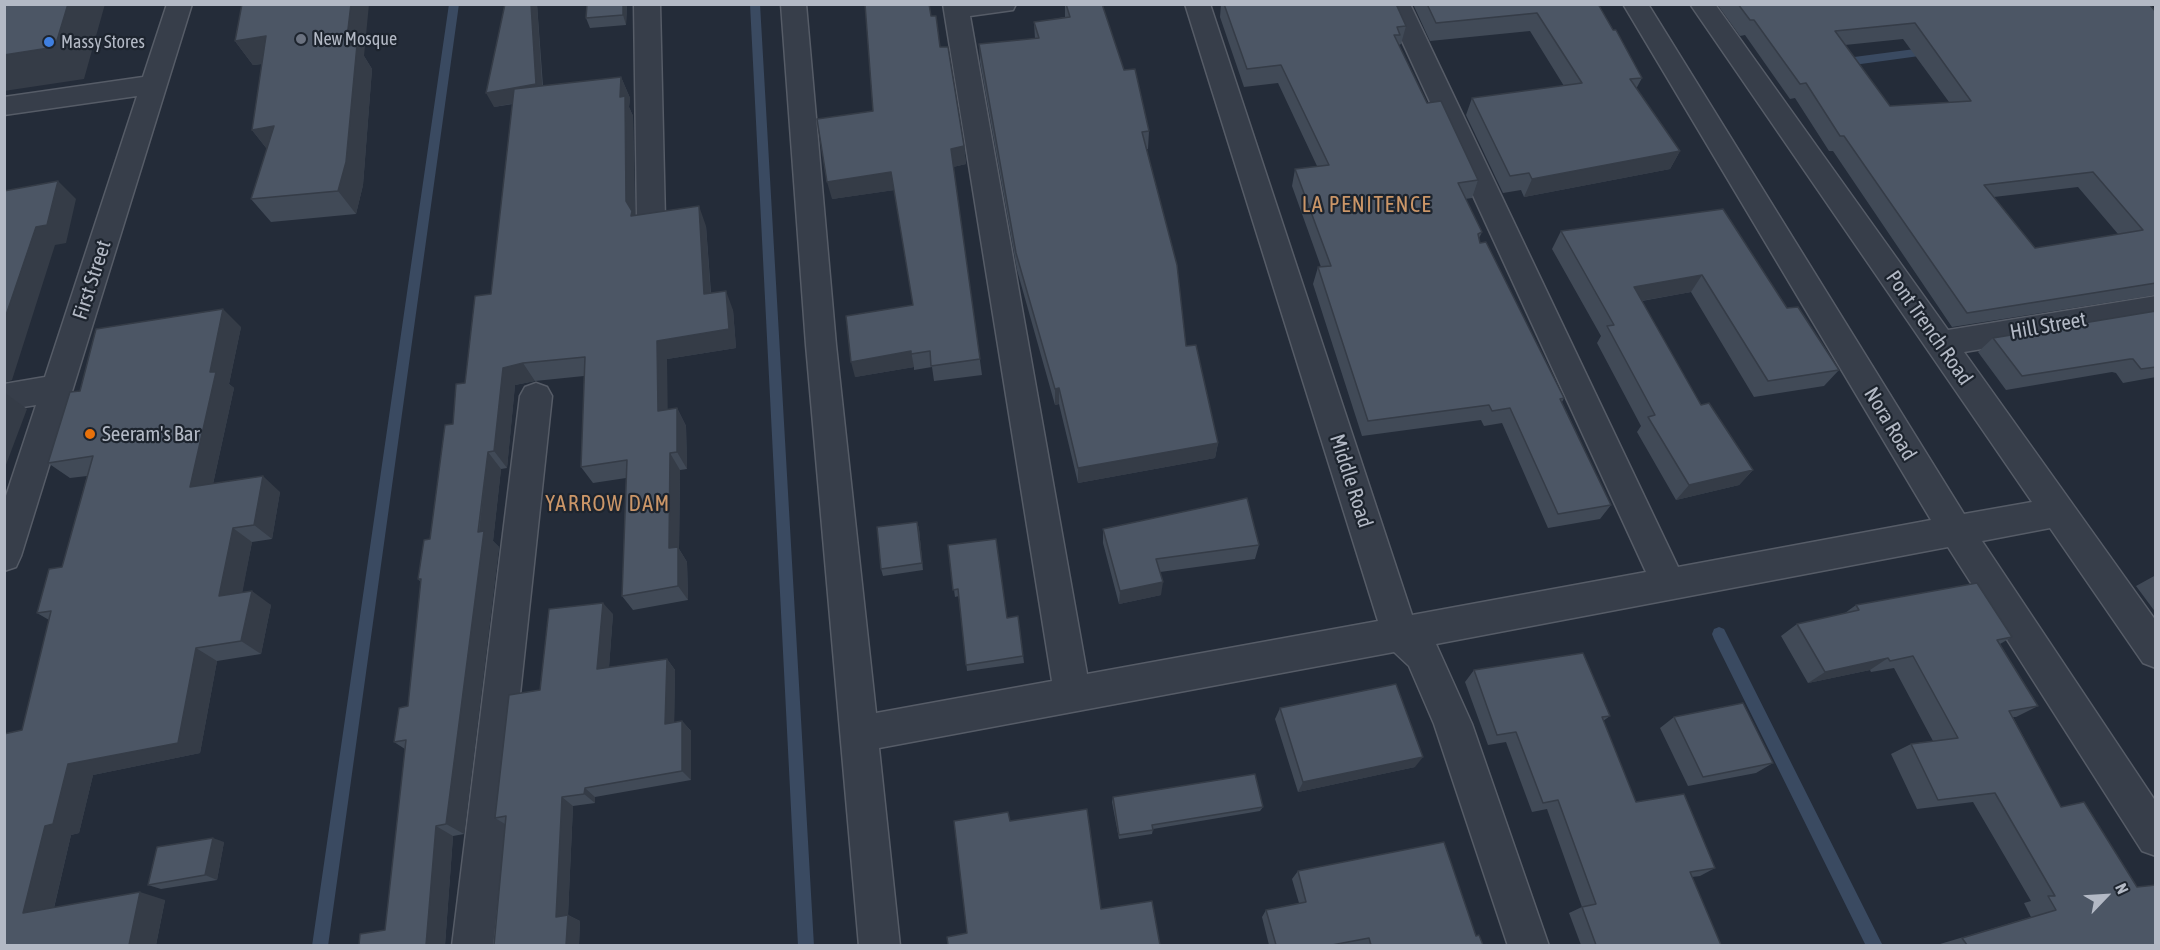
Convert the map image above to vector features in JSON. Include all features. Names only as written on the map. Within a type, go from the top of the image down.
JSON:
[{"type":"street","name":"First Street","points":[[4,556],[180,4]]},
{"type":"street","points":[[647,4],[651,220]]},
{"type":"street","points":[[793,4],[822,357],[880,945]]},
{"type":"street","points":[[1004,4],[956,7],[1072,694]]},
{"type":"street","name":"Middle Road","points":[[1197,4],[1400,634],[1422,654],[1435,679],[1453,724],[1529,945]]},
{"type":"street","points":[[1396,4],[1669,584]]},
{"type":"street","name":"Nora Road","points":[[1635,4],[1956,531],[2156,837]]},
{"type":"street","name":"Pont Trench Road","points":[[1702,4],[2156,651]]},
{"type":"street","points":[[4,106],[154,85]]},
{"type":"street","name":"Hill Street","points":[[1941,344],[2156,308]]},
{"type":"street","points":[[4,397],[58,388]]},
{"type":"street","points":[[472,945],[536,396]]},
{"type":"street","points":[[859,734],[2058,512]]},
{"type":"building","points":[[4,4],[68,4],[55,47],[4,55]]},
{"type":"building","points":[[242,4],[351,4],[346,46],[357,45],[346,162],[338,191],[251,199],[274,126],[252,130],[266,36],[235,41]]},
{"type":"building","points":[[505,4],[531,4],[536,84],[486,93]]},
{"type":"building","points":[[587,4],[623,4],[623,15],[586,18]]},
{"type":"building","points":[[865,4],[929,4],[931,16],[936,16],[940,47],[948,47],[964,146],[951,149],[980,359],[931,366],[930,351],[911,354],[911,351],[851,362],[846,316],[913,305],[891,172],[827,182],[817,119],[873,111]]},
{"type":"building","points":[[1066,4],[1102,4],[1124,70],[1135,69],[1149,131],[1142,132],[1177,265],[1186,346],[1196,345],[1218,443],[1078,468],[1059,388],[1055,389],[1016,253],[979,44],[1039,38],[1034,22],[1070,17]]},
{"type":"building","points":[[1224,4],[1396,4],[1406,26],[1397,27],[1400,35],[1394,35],[1427,103],[1441,101],[1478,180],[1458,183],[1482,232],[1478,234],[1480,243],[1486,242],[1564,398],[1560,399],[1611,505],[1558,514],[1510,408],[1492,411],[1489,405],[1368,421],[1318,267],[1331,266],[1295,169],[1329,165],[1281,65],[1247,69]]},
{"type":"building","points":[[1427,4],[1598,4],[1613,30],[1616,30],[1642,78],[1630,79],[1680,151],[1532,179],[1529,173],[1510,176],[1472,98],[1582,83],[1537,13],[1436,23]]},
{"type":"building","points":[[1738,4],[2149,4],[2156,12],[2156,283],[1967,313],[1844,136],[1840,136],[1806,83],[1800,84],[1754,20],[1750,20]],"holes":[[[1915,23],[1971,101],[1890,106],[1835,31]],[[2093,172],[2143,230],[2035,248],[1984,185]]]},
{"type":"building","points":[[621,77],[620,97],[625,96],[626,201],[632,211],[631,216],[699,206],[704,294],[726,291],[729,329],[657,341],[658,411],[677,408],[677,452],[670,453],[669,548],[678,547],[678,586],[622,596],[627,460],[581,467],[585,357],[523,363],[503,368],[494,451],[488,452],[478,532],[484,531],[446,824],[436,826],[426,945],[359,945],[360,934],[385,930],[406,740],[394,742],[399,708],[408,706],[421,579],[418,579],[424,540],[430,539],[445,425],[453,424],[456,384],[465,383],[475,296],[491,294],[514,89]]},
{"type":"building","points":[[58,181],[47,225],[36,227],[4,321],[4,191]]},
{"type":"building","points":[[1723,209],[1787,308],[1798,307],[1839,370],[1768,381],[1702,275],[1634,287],[1701,405],[1709,403],[1753,470],[1689,485],[1648,417],[1655,415],[1607,326],[1614,325],[1561,231]]},
{"type":"building","points":[[223,309],[210,372],[216,372],[190,487],[263,476],[254,525],[233,528],[219,596],[252,591],[241,641],[196,648],[178,743],[68,764],[53,824],[45,826],[23,913],[140,892],[129,945],[4,945],[4,734],[22,730],[51,611],[37,613],[49,569],[62,567],[93,456],[48,463],[70,392],[80,391],[96,329]]},
{"type":"building","points":[[2156,311],[2156,367],[2141,369],[2133,359],[2130,359],[2022,376],[1993,338]]},
{"type":"building","points":[[1247,498],[1259,545],[1156,559],[1163,582],[1120,591],[1103,529]]},
{"type":"building","points":[[917,522],[922,563],[881,569],[877,527]]},
{"type":"building","points":[[996,539],[1007,618],[1018,616],[1023,656],[966,665],[958,589],[953,590],[948,545]]},
{"type":"building","points":[[1977,583],[2012,637],[1997,640],[2038,706],[2009,711],[2061,807],[2084,802],[2137,887],[2156,885],[2156,945],[1967,945],[1962,938],[2056,910],[2048,896],[2055,896],[1995,793],[1938,800],[1911,744],[1958,738],[1913,656],[1890,661],[1888,658],[1825,672],[1797,624],[1859,610],[1856,605]]},
{"type":"building","points":[[603,603],[597,669],[667,659],[665,724],[682,721],[682,771],[585,788],[584,794],[562,797],[556,917],[568,915],[566,945],[494,945],[506,816],[495,818],[509,695],[540,690],[549,609]]},
{"type":"building","points":[[1583,653],[1610,716],[1602,717],[1636,802],[1684,794],[1715,868],[1690,872],[1721,945],[1596,945],[1582,907],[1596,904],[1558,800],[1543,803],[1516,732],[1497,735],[1474,670]]},
{"type":"building","points":[[1396,684],[1423,757],[1303,782],[1280,708]]},
{"type":"building","points":[[1743,703],[1773,763],[1703,777],[1674,717]]},
{"type":"building","points":[[1255,774],[1263,807],[1152,825],[1153,830],[1119,835],[1113,797]]},
{"type":"building","points":[[1087,809],[1101,909],[1152,901],[1160,945],[948,945],[947,937],[967,933],[954,821],[1008,812],[1010,821]]},
{"type":"building","points":[[213,838],[205,875],[148,885],[157,847]]},
{"type":"building","points":[[1444,842],[1476,936],[1479,935],[1483,945],[1371,945],[1369,938],[1332,945],[1276,945],[1266,910],[1306,902],[1298,871]]},
{"type":"waterway","points":[[320,946],[454,4]]},
{"type":"waterway","points":[[755,4],[806,946]]},
{"type":"waterway","points":[[1839,63],[1930,51]]},
{"type":"waterway","points":[[1719,634],[1875,946]]},
{"type":"place","name":"New Mosque","points":[[301,39]]},
{"type":"place","name":"Massy Stores","points":[[49,42]]},
{"type":"place","name":"Seeram's Bar","points":[[90,434]]},
{"type":"district","name":"LA PENITENCE","points":[[1367,205]]},
{"type":"district","name":"YARROW DAM","points":[[608,504]]}]
